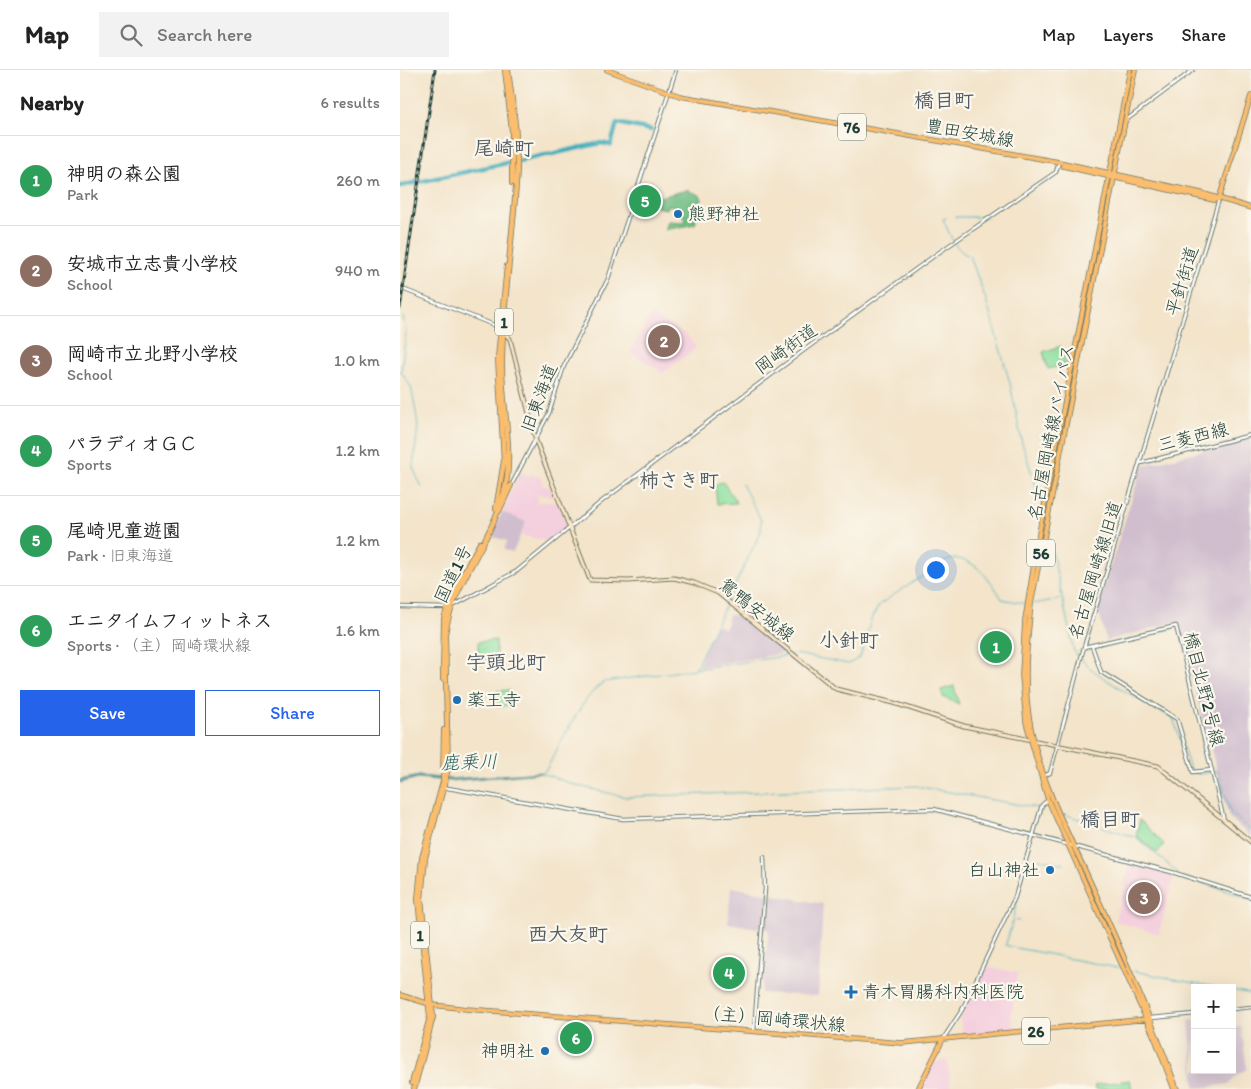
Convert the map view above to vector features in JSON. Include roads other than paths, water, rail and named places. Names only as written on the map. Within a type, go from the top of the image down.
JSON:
[{"type":"highway","name":"国道1号","points":[[449,608],[498,512],[507,452],[502,370],[502,329],[511,224],[513,164],[507,70]]},
{"type":"highway","name":"国道1号","points":[[412,1089],[430,1032],[431,1004],[421,899],[425,858],[444,782],[445,634],[449,608],[495,512],[503,485]]},
{"type":"highway","points":[[498,512],[502,508],[512,485]]},
{"type":"main road","name":"豊田安城線","points":[[607,70],[670,92],[698,99],[1072,165],[1112,175]]},
{"type":"main road","name":"名古屋岡崎線バイパス","points":[[1130,70],[1112,175],[1027,603],[1022,645],[1023,696],[1031,740],[1048,800],[1148,1019]]},
{"type":"main road","name":"名古屋岡崎線バイパス","points":[[1112,175],[1135,70]]},
{"type":"main road","points":[[1219,199],[1251,96]]},
{"type":"main road","name":"豊田安城線","points":[[1058,163],[1112,175]]},
{"type":"main road","points":[[1112,175],[1208,195],[1251,208]]},
{"type":"main road","name":"鴛鴨安城線","points":[[502,329],[510,339],[536,441],[590,580],[628,581],[674,578],[708,588],[726,599],[836,689],[894,703],[964,726],[1158,766],[1251,842]]},
{"type":"main road","name":"名古屋岡崎線バイパス","points":[[1050,492],[1052,498],[1032,604],[1026,655],[1026,692],[1031,740],[1070,845]]},
{"type":"main road","name":"（主）岡崎環状線","points":[[400,995],[431,1004],[902,1043],[942,1041],[1148,1019]]},
{"type":"main road","points":[[1148,1019],[1175,1089]]},
{"type":"main road","points":[[918,1089],[942,1041]]},
{"type":"street","points":[[670,92],[676,70]]},
{"type":"street","points":[[1125,121],[1193,70]]},
{"type":"street","name":"旧東海道","points":[[512,485],[549,413],[564,366],[594,311],[620,247],[670,92]]},
{"type":"street","points":[[1072,165],[1073,159]]},
{"type":"street","name":"岡崎街道","points":[[449,608],[499,583],[528,562],[601,502],[807,348],[938,253],[1056,172],[1058,163]]},
{"type":"street","name":"平針街道","points":[[1168,369],[1219,199]]},
{"type":"street","points":[[400,288],[502,329]]},
{"type":"street","name":"名古屋岡崎線旧道","points":[[1044,776],[1050,773],[1084,647],[1168,369]]},
{"type":"street","name":"三菱西線","points":[[1140,464],[1251,435]]},
{"type":"street","points":[[503,485],[512,485]]},
{"type":"street","points":[[400,607],[449,608]]},
{"type":"street","name":"橋目北野2号線","points":[[1084,647],[1176,626],[1224,820]]},
{"type":"street","points":[[1092,646],[1101,672],[1177,719],[1193,772],[1212,770]]},
{"type":"street","points":[[444,782],[622,819],[934,809],[1175,872],[1251,897]]},
{"type":"street","points":[[942,1041],[962,1010],[1015,897],[1042,805],[1048,800]]},
{"type":"street","points":[[754,1031],[765,889],[764,857]]},
{"type":"street","points":[[1236,1009],[1251,1007]]},
{"type":"street","points":[[1148,1019],[1191,1014]]},
{"type":"water","points":[[542,773],[450,781],[418,778],[400,783],[400,780],[419,776],[450,779]]},
{"type":"waterway","points":[[612,141],[617,123],[651,130]]},
{"type":"waterway","points":[[547,155],[601,143],[611,145]]},
{"type":"waterway","points":[[519,161],[545,155]]},
{"type":"waterway","points":[[400,186],[511,162]]},
{"type":"waterway","points":[[955,217],[987,217]]},
{"type":"waterway","points":[[946,218],[943,219],[956,246],[970,256],[986,300],[1010,383],[1022,443],[1043,508]]},
{"type":"waterway","points":[[403,317],[406,332],[401,371],[411,387],[414,401],[418,425],[413,468],[422,487]]},
{"type":"waterway","points":[[696,667],[761,531],[761,520],[742,484]]},
{"type":"waterway","points":[[1047,529],[1074,651],[1081,660],[1105,679],[1173,718],[1191,772],[1199,774],[1218,771],[1230,812],[1251,831]]},
{"type":"waterway","points":[[796,654],[849,664],[860,657],[872,617],[880,604],[944,562],[953,559],[962,560],[978,568],[992,583],[1002,599],[1027,604]]},
{"type":"waterway","points":[[1033,604],[1061,599]]},
{"type":"waterway","points":[[1135,638],[1173,629]]},
{"type":"waterway","points":[[1116,643],[1132,639]]},
{"type":"waterway","points":[[1097,648],[1112,644]]},
{"type":"waterway","points":[[1087,651],[1092,650]]},
{"type":"waterway","points":[[540,773],[546,770],[580,709],[596,688],[604,682],[792,655]]},
{"type":"waterway","points":[[541,773],[578,786],[626,797],[916,786],[1037,808]]},
{"type":"waterway","points":[[1064,814],[1134,837]]},
{"type":"waterway","points":[[1136,837],[1178,873]]},
{"type":"waterway","points":[[1031,857],[1064,864]]},
{"type":"waterway","points":[[1183,877],[1251,899]]},
{"type":"waterway","points":[[1013,918],[1018,898]]},
{"type":"waterway","points":[[1006,944],[1013,920],[1019,921]]},
{"type":"waterway","points":[[1005,945],[1013,947]]},
{"type":"waterway","points":[[1016,948],[1059,956]]},
{"type":"waterway","points":[[1061,957],[1118,968]]},
{"type":"waterway","points":[[1134,971],[1199,984]]},
{"type":"waterway","points":[[1236,991],[1251,994]]},
{"type":"railway","points":[[400,308],[435,70]]},
{"type":"place","name":"尾崎児童遊園","points":[[645,201]]},
{"type":"place","name":"熊野神社","points":[[678,214]]},
{"type":"place","name":"安城市立志貴小学校","points":[[664,341]]},
{"type":"place","name":"神明の森公園","points":[[996,647]]},
{"type":"place","name":"薬王寺","points":[[457,700]]},
{"type":"place","name":"白山神社","points":[[1050,870]]},
{"type":"place","name":"岡崎市立北野小学校","points":[[1144,898]]},
{"type":"place","name":"パラディオＧＣ","points":[[729,973]]},
{"type":"place","name":"青木胃腸科内科医院","points":[[851,992]]},
{"type":"place","name":"エニタイムフィットネス","points":[[576,1038]]},
{"type":"place","name":"神明社","points":[[545,1051]]},
{"type":"district","name":"橋目町","points":[[944,100]]},
{"type":"district","name":"尾崎町","points":[[504,148]]},
{"type":"district","name":"柿さき町","points":[[679,480]]},
{"type":"district","name":"小針町","points":[[849,640]]},
{"type":"district","name":"宇頭北町","points":[[506,662]]},
{"type":"district","name":"橋目町","points":[[1110,819]]},
{"type":"district","name":"西大友町","points":[[568,934]]},
{"type":"water label","name":"鹿乗川","points":[[469,762]]}]
